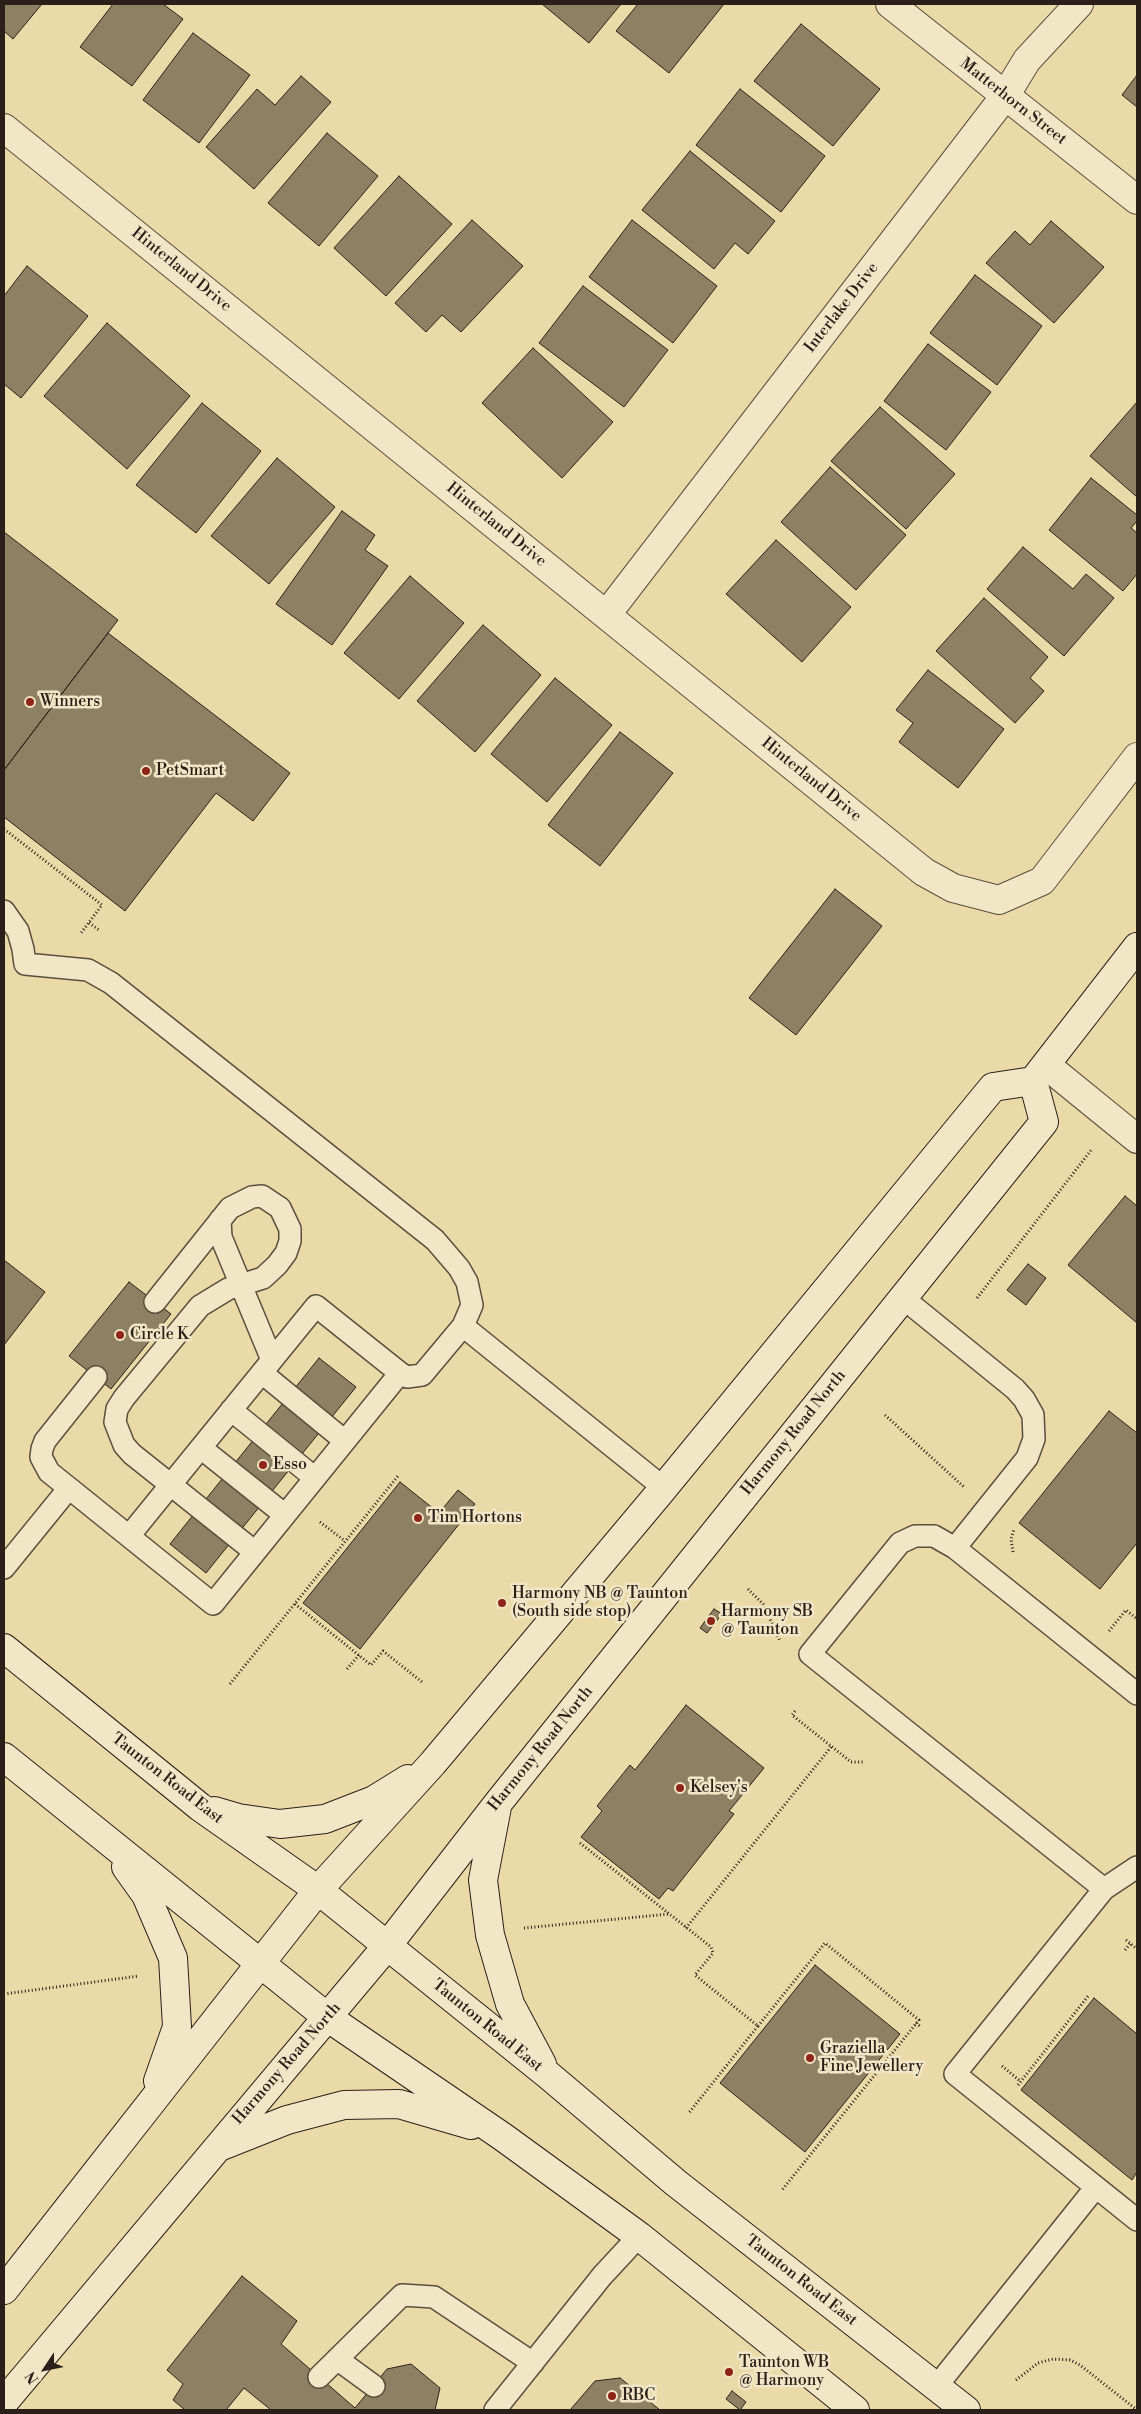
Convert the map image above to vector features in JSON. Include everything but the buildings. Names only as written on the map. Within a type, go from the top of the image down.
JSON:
[{"type":"main road","name":"Matterhorn Street","points":[[890,4],[1137,200]]},
{"type":"main road","name":"Interlake Drive","points":[[607,614],[1005,96],[1027,60],[1079,4]]},
{"type":"main road","name":"Hinterland Drive","points":[[4,128],[924,872],[953,888],[999,900],[1042,881],[1137,757]]},
{"type":"main road","points":[[4,2290],[318,1890],[432,1763],[664,1488],[994,1087],[1040,1073],[1137,947]]},
{"type":"main road","points":[[1040,1073],[1114,1120],[1137,1139]]},
{"type":"main road","name":"Harmony Road North","points":[[4,2402],[215,2148],[387,1946],[498,1803],[1044,1122],[1040,1073]]},
{"type":"main road","name":"Taunton Road East","points":[[4,1648],[200,1807],[318,1890],[547,2074],[676,2183],[966,2410]]},
{"type":"main road","points":[[4,1757],[327,2017],[503,2137],[639,2236],[855,2410]]},
{"type":"main road","points":[[200,1807],[238,1818],[280,1824],[324,1819],[374,1800],[432,1763]]},
{"type":"main road","points":[[498,1803],[483,1880],[490,1934],[510,2004],[547,2074]]},
{"type":"main road","points":[[104,1837],[146,1895],[173,1958],[177,2027],[151,2103]]},
{"type":"main road","points":[[215,2148],[287,2120],[344,2105],[400,2104],[453,2119],[503,2137]]},
{"type":"lane","points":[[4,911],[18,931],[25,964],[88,970],[111,982],[430,1235],[459,1268],[467,1282],[472,1305],[464,1326],[422,1374],[407,1377],[316,1306],[129,1536]]},
{"type":"lane","points":[[155,1302],[230,1208],[241,1201],[262,1196],[280,1208],[290,1229],[290,1241],[286,1253],[277,1265],[262,1278],[218,1294],[200,1306],[117,1410],[115,1422],[124,1445],[132,1454],[255,1552]]},
{"type":"lane","points":[[220,1220],[221,1236],[241,1286],[267,1367],[345,1441]]},
{"type":"lane","points":[[902,1298],[1015,1389],[1029,1406],[1033,1415],[1034,1439],[1026,1458],[955,1548]]},
{"type":"lane","points":[[464,1326],[664,1488]]},
{"type":"lane","points":[[96,1377],[45,1442],[41,1457],[50,1472],[213,1604],[400,1373]]},
{"type":"lane","points":[[231,1410],[315,1478]]},
{"type":"lane","points":[[201,1448],[285,1515]]},
{"type":"lane","points":[[4,1568],[69,1488]]},
{"type":"lane","points":[[1104,1889],[810,1654],[900,1543],[915,1536],[934,1536],[955,1548],[1137,1694]]},
{"type":"lane","points":[[1135,2213],[1096,2187],[956,2074],[1104,1889],[1137,1867]]},
{"type":"lane","points":[[936,2387],[1096,2187]]},
{"type":"lane","points":[[495,2410],[602,2276],[639,2236]]},
{"type":"lane","points":[[319,2377],[402,2295],[434,2297],[533,2363]]},
{"type":"lane","points":[[337,2359],[374,2386]]},
{"type":"path","points":[[4,829],[102,905],[80,933]]},
{"type":"path","points":[[89,922],[99,930]]},
{"type":"path","points":[[977,1298],[1114,1120]]},
{"type":"path","points":[[885,1415],[968,1491]]},
{"type":"path","points":[[230,1684],[398,1476]]},
{"type":"path","points":[[314,1517],[345,1541]]},
{"type":"path","points":[[748,1589],[763,1604],[780,1641]]},
{"type":"path","points":[[295,1604],[371,1665],[383,1651],[422,1682]]},
{"type":"path","points":[[347,1669],[359,1655]]},
{"type":"path","points":[[795,1712],[792,1715],[851,1762],[863,1762]]},
{"type":"path","points":[[686,1928],[831,1747]]},
{"type":"path","points":[[580,1843],[713,1950],[695,1976],[758,2026]]},
{"type":"path","points":[[521,1928],[669,1914]]},
{"type":"path","points":[[1126,1940],[1137,1950]]},
{"type":"path","points":[[688,2114],[825,1943],[919,2020],[782,2190]]},
{"type":"path","points":[[1125,1950],[1130,1944]]},
{"type":"path","points":[[4,1994],[147,1975]]},
{"type":"path","points":[[1013,2091],[1089,1995]]},
{"type":"path","points":[[916,2023],[921,2027]]},
{"type":"path","points":[[1001,2066],[1020,2082]]},
{"type":"path","points":[[1016,2380],[1038,2363],[1053,2359],[1070,2360],[1080,2365],[1136,2410]]},
{"type":"place","name":"Winners","points":[[30,702]]},
{"type":"place","name":"PetSmart","points":[[146,771]]},
{"type":"place","name":"Circle K","points":[[120,1335]]},
{"type":"place","name":"Esso","points":[[263,1465]]},
{"type":"place","name":"Tim Hortons","points":[[418,1518]]},
{"type":"place","name":"Harmony NB @ Taunton (South side stop)","points":[[502,1603]]},
{"type":"place","name":"Harmony SB @ Taunton","points":[[711,1621]]},
{"type":"place","name":"Kelsey's","points":[[680,1788]]},
{"type":"place","name":"Graziella Fine Jewellery","points":[[810,2058]]},
{"type":"place","name":"Taunton WB @ Harmony","points":[[729,2372]]},
{"type":"place","name":"RBC","points":[[612,2396]]}]
